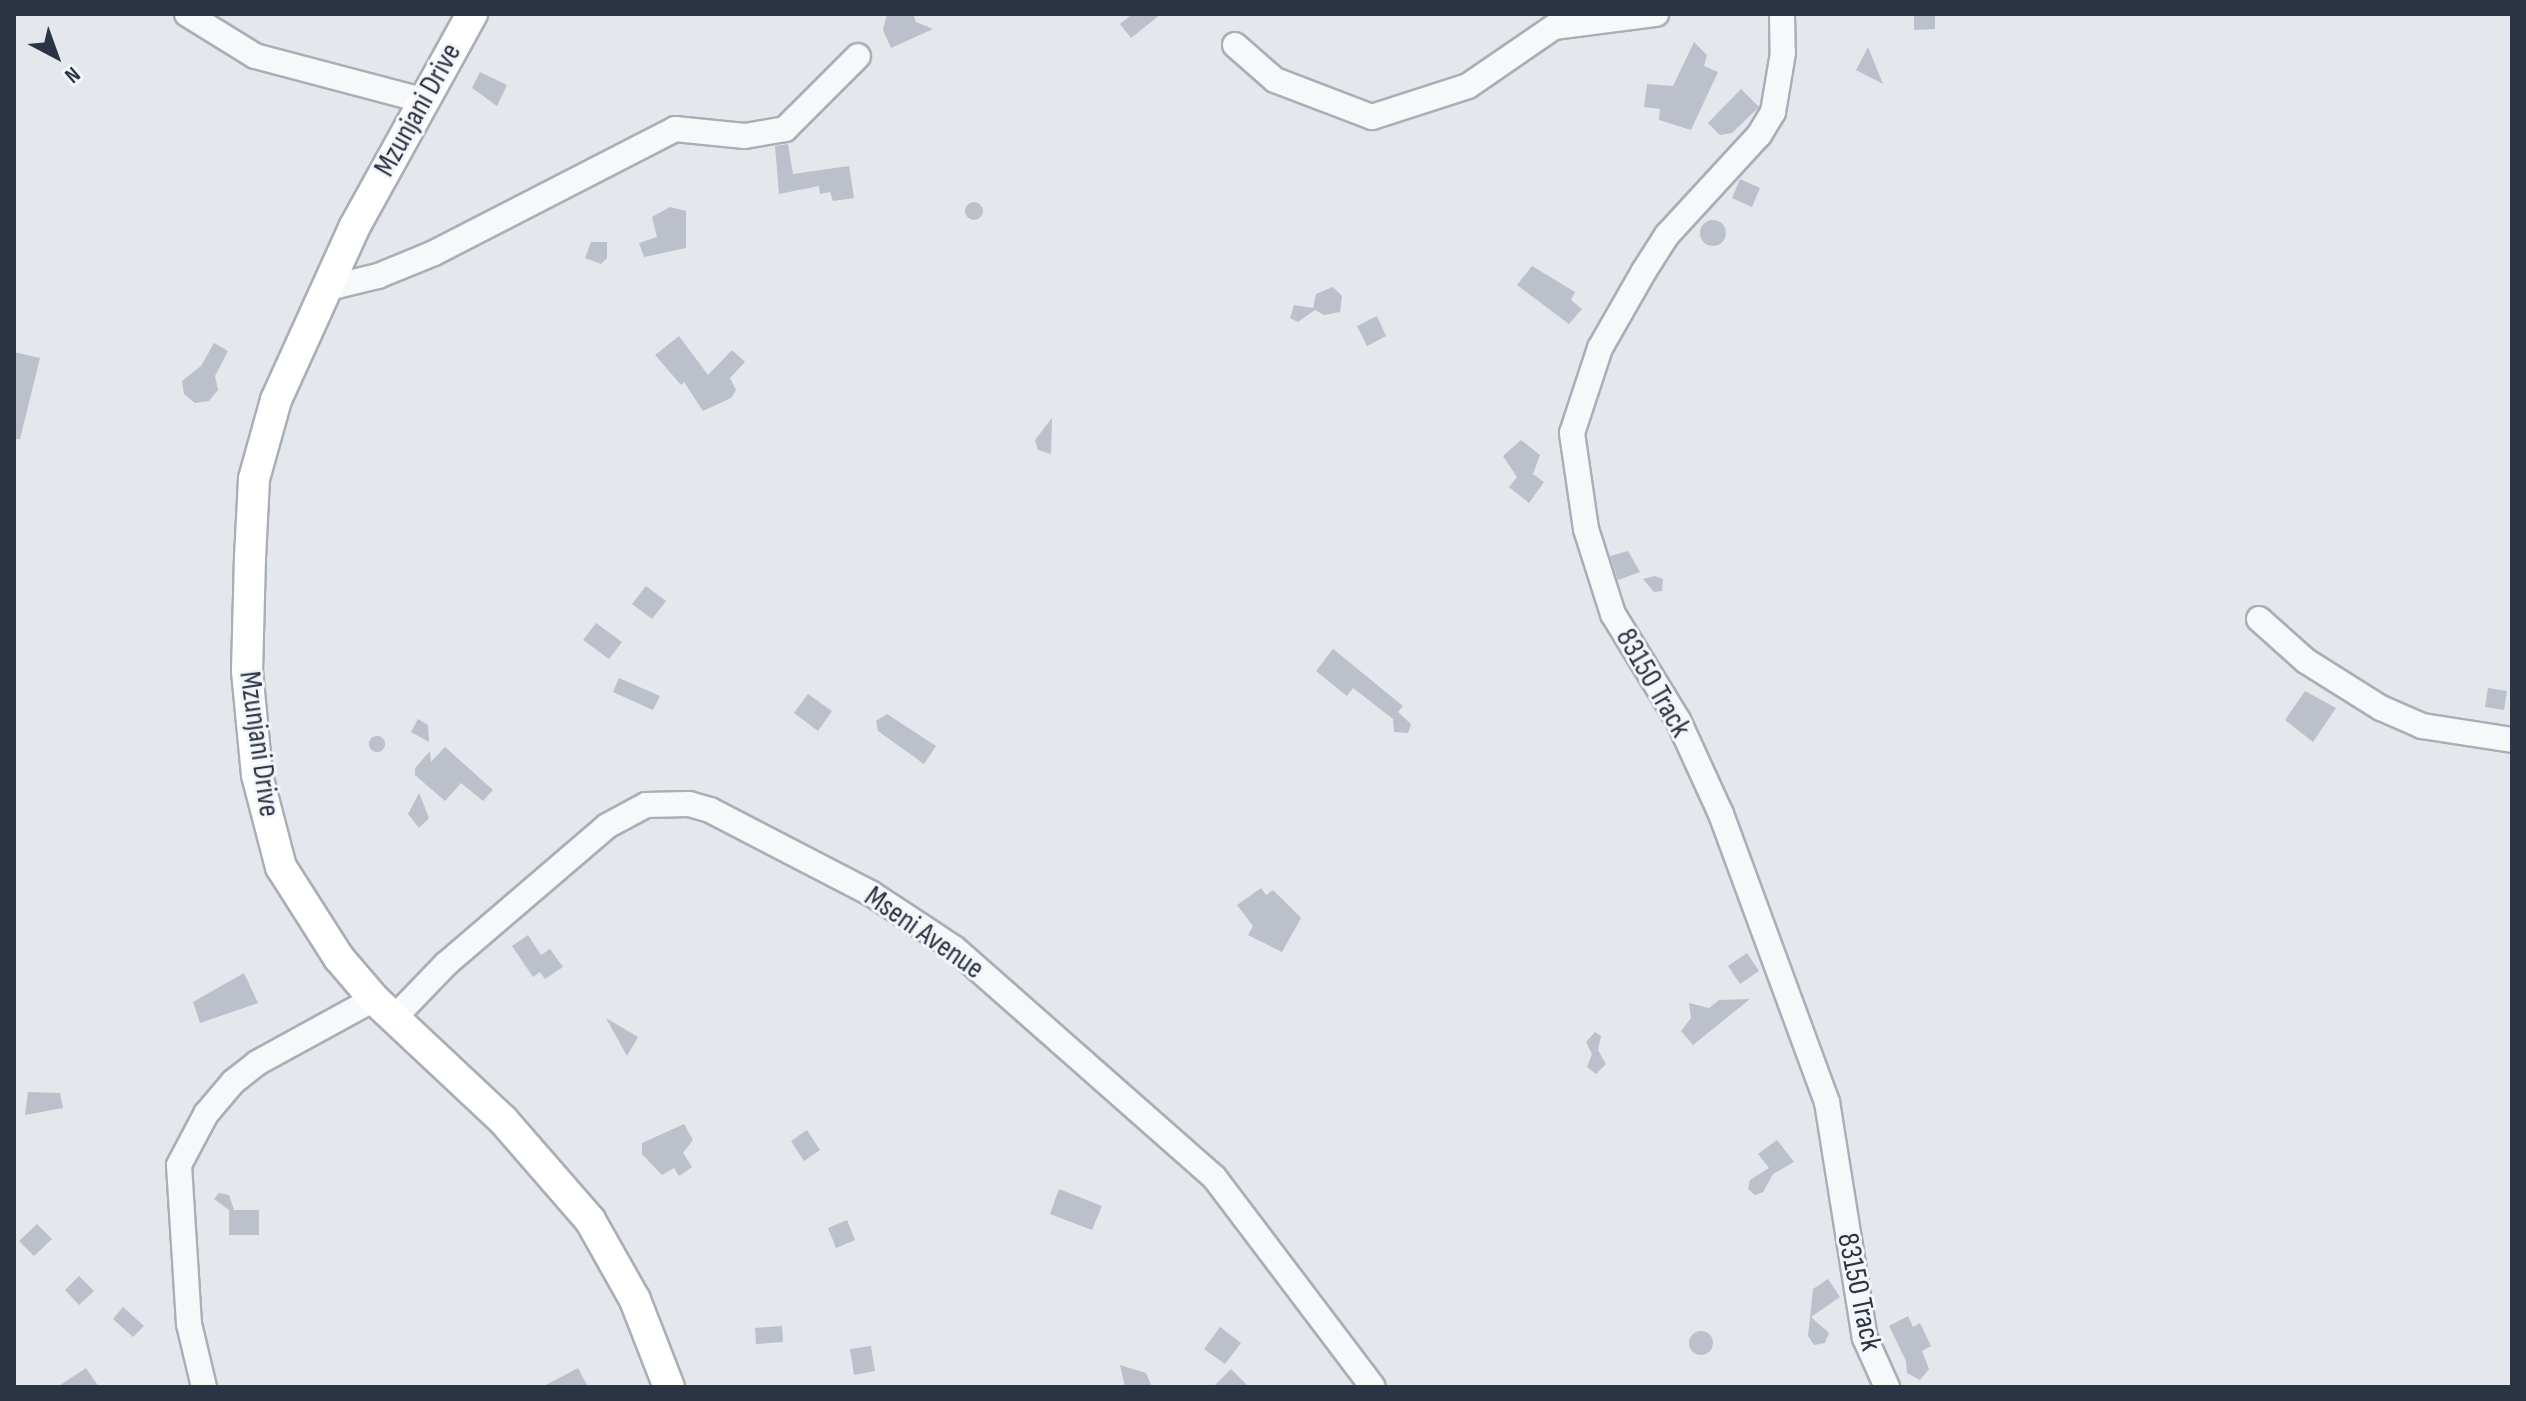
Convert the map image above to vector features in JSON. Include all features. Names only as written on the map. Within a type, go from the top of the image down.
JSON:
[{"type":"main road","name":"Mzunjani Drive","points":[[472,14],[421,100],[324,289],[276,400],[254,479],[250,720],[257,775],[281,867],[339,958],[384,1008],[503,1120],[590,1220],[630,1289],[669,1387]]},
{"type":"street","points":[[187,14],[255,56],[421,100]]},
{"type":"street","points":[[1235,45],[1275,80],[1372,117],[1468,86],[1554,27],[1656,14]]},
{"type":"street","name":"83150 Track","points":[[1782,14],[1783,53],[1773,112],[1652,259],[1600,348],[1572,433],[1586,529],[1613,614],[1678,720],[1721,814],[1827,1102],[1865,1338],[1887,1387]]},
{"type":"street","points":[[324,289],[378,276],[457,242],[675,129],[745,136],[785,129],[858,56]]},
{"type":"street","points":[[2259,619],[2306,661],[2381,708],[2422,726],[2512,740]]},
{"type":"street","name":"Mseni Avenue","points":[[197,1382],[177,1203],[179,1165],[206,1114],[233,1082],[257,1063],[384,1008],[446,964],[607,826],[646,805],[679,804],[710,810],[872,894],[975,966],[1214,1177],[1373,1387]]},
{"type":"building","points":[[887,14],[913,14],[916,22],[933,29],[891,48],[883,30]]},
{"type":"building","points":[[1132,14],[1161,14],[1131,38],[1120,24]]},
{"type":"building","points":[[1914,14],[1935,14],[1935,29],[1914,30]]},
{"type":"building","points":[[1694,42],[1707,55],[1704,66],[1718,72],[1691,130],[1659,120],[1660,109],[1644,107],[1647,84],[1673,86]]},
{"type":"building","points":[[1868,47],[1883,84],[1856,70]]},
{"type":"building","points":[[480,72],[507,85],[497,106],[472,88]]},
{"type":"building","points":[[1741,89],[1759,107],[1732,133],[1720,135],[1708,123]]},
{"type":"building","points":[[788,144],[793,174],[849,166],[854,198],[833,201],[830,192],[820,194],[819,186],[779,194],[775,146]]},
{"type":"building","points":[[1740,179],[1760,188],[1752,207],[1732,198]]},
{"type":"building","points":[[974,202],[983,211],[974,220],[965,211]]},
{"type":"building","points":[[670,207],[686,211],[686,248],[644,257],[639,243],[657,237],[652,217]]},
{"type":"building","points":[[1713,220],[1722,224],[1726,233],[1722,242],[1713,246],[1704,242],[1700,233],[1704,224]]},
{"type":"building","points":[[591,242],[607,242],[607,258],[601,264],[585,258]]},
{"type":"building","points":[[1532,266],[1575,292],[1571,300],[1582,309],[1569,324],[1517,285]]},
{"type":"building","points":[[1333,287],[1342,296],[1340,312],[1324,315],[1315,310],[1298,322],[1290,318],[1294,305],[1313,308],[1316,294]]},
{"type":"building","points":[[1377,316],[1386,336],[1367,346],[1357,326]]},
{"type":"building","points":[[679,336],[708,375],[732,350],[745,362],[730,378],[736,390],[731,398],[703,411],[684,382],[681,385],[655,355]]},
{"type":"building","points":[[214,343],[228,351],[215,376],[218,390],[209,401],[195,403],[184,394],[182,381],[201,366]]},
{"type":"building","points":[[14,352],[40,358],[20,439],[14,439]]},
{"type":"building","points":[[1052,418],[1051,454],[1038,450],[1035,440]]},
{"type":"building","points":[[1521,440],[1540,455],[1533,474],[1544,482],[1529,503],[1509,487],[1517,477],[1503,456]]},
{"type":"building","points":[[1628,551],[1640,572],[1618,580],[1610,556]]},
{"type":"building","points":[[1655,576],[1663,579],[1662,591],[1654,592],[1643,579]]},
{"type":"building","points":[[646,586],[666,601],[652,619],[632,604]]},
{"type":"building","points":[[596,623],[622,642],[609,659],[583,640]]},
{"type":"building","points":[[1333,649],[1403,706],[1398,712],[1411,724],[1408,733],[1394,732],[1393,719],[1353,688],[1347,696],[1316,671]]},
{"type":"building","points":[[619,678],[660,696],[653,710],[613,692]]},
{"type":"building","points":[[2488,688],[2507,691],[2504,710],[2485,707]]},
{"type":"building","points":[[2305,691],[2336,708],[2313,742],[2285,720]]},
{"type":"building","points":[[808,694],[832,711],[818,731],[794,713]]},
{"type":"building","points":[[887,714],[936,746],[924,764],[878,731],[876,721]]},
{"type":"building","points":[[418,719],[428,725],[429,742],[411,732]]},
{"type":"building","points":[[374,736],[380,736],[385,744],[383,750],[374,752],[369,747],[369,741]]},
{"type":"building","points":[[445,747],[493,790],[483,801],[461,783],[445,801],[415,775],[415,768],[430,751],[431,762]]},
{"type":"building","points":[[419,793],[429,818],[419,828],[408,814]]},
{"type":"building","points":[[1261,888],[1266,895],[1273,890],[1301,918],[1282,952],[1248,935],[1253,926],[1237,905]]},
{"type":"building","points":[[528,935],[541,955],[550,949],[563,967],[545,979],[540,972],[533,977],[512,946]]},
{"type":"building","points":[[1747,953],[1759,971],[1740,984],[1728,966]]},
{"type":"building","points":[[244,973],[258,1003],[200,1023],[193,1002]]},
{"type":"building","points":[[1750,999],[1693,1045],[1681,1031],[1691,1018],[1689,1003],[1709,1008],[1719,1000]]},
{"type":"building","points":[[606,1018],[638,1037],[627,1056]]},
{"type":"building","points":[[1595,1032],[1601,1036],[1598,1050],[1606,1064],[1596,1074],[1587,1067],[1592,1054],[1586,1042]]},
{"type":"building","points":[[28,1092],[60,1093],[63,1108],[25,1115]]},
{"type":"building","points":[[684,1124],[693,1140],[683,1153],[692,1167],[679,1176],[674,1168],[662,1175],[642,1154],[642,1143]]},
{"type":"building","points":[[807,1130],[820,1150],[804,1161],[791,1141]]},
{"type":"building","points":[[1777,1140],[1794,1162],[1773,1174],[1763,1192],[1755,1195],[1748,1189],[1750,1180],[1769,1168],[1758,1154]]},
{"type":"building","points":[[1059,1189],[1102,1206],[1092,1230],[1050,1214]]},
{"type":"building","points":[[219,1193],[229,1195],[234,1210],[259,1210],[259,1235],[229,1235],[229,1210],[214,1199]]},
{"type":"building","points":[[847,1220],[855,1240],[836,1248],[828,1228]]},
{"type":"building","points":[[37,1224],[52,1239],[34,1256],[19,1241]]},
{"type":"building","points":[[79,1276],[94,1291],[79,1305],[65,1290]]},
{"type":"building","points":[[1828,1279],[1840,1297],[1811,1317],[1829,1333],[1825,1343],[1814,1345],[1808,1336],[1813,1289]]},
{"type":"building","points":[[123,1307],[144,1326],[133,1337],[113,1319]]},
{"type":"building","points":[[1908,1316],[1913,1327],[1920,1323],[1931,1346],[1922,1351],[1929,1369],[1920,1380],[1907,1373],[1906,1361],[1889,1326]]},
{"type":"building","points":[[782,1326],[783,1342],[756,1344],[755,1328]]},
{"type":"building","points":[[1220,1327],[1241,1343],[1225,1364],[1204,1349]]},
{"type":"building","points":[[1701,1331],[1710,1334],[1713,1343],[1710,1352],[1701,1355],[1692,1352],[1689,1343],[1692,1334]]},
{"type":"building","points":[[871,1346],[875,1371],[854,1375],[850,1349]]},
{"type":"building","points":[[1120,1365],[1146,1373],[1152,1387],[1125,1387]]},
{"type":"building","points":[[86,1368],[99,1387],[57,1387]]},
{"type":"building","points":[[578,1368],[588,1387],[542,1387]]},
{"type":"building","points":[[1231,1369],[1249,1387],[1213,1387]]}]
